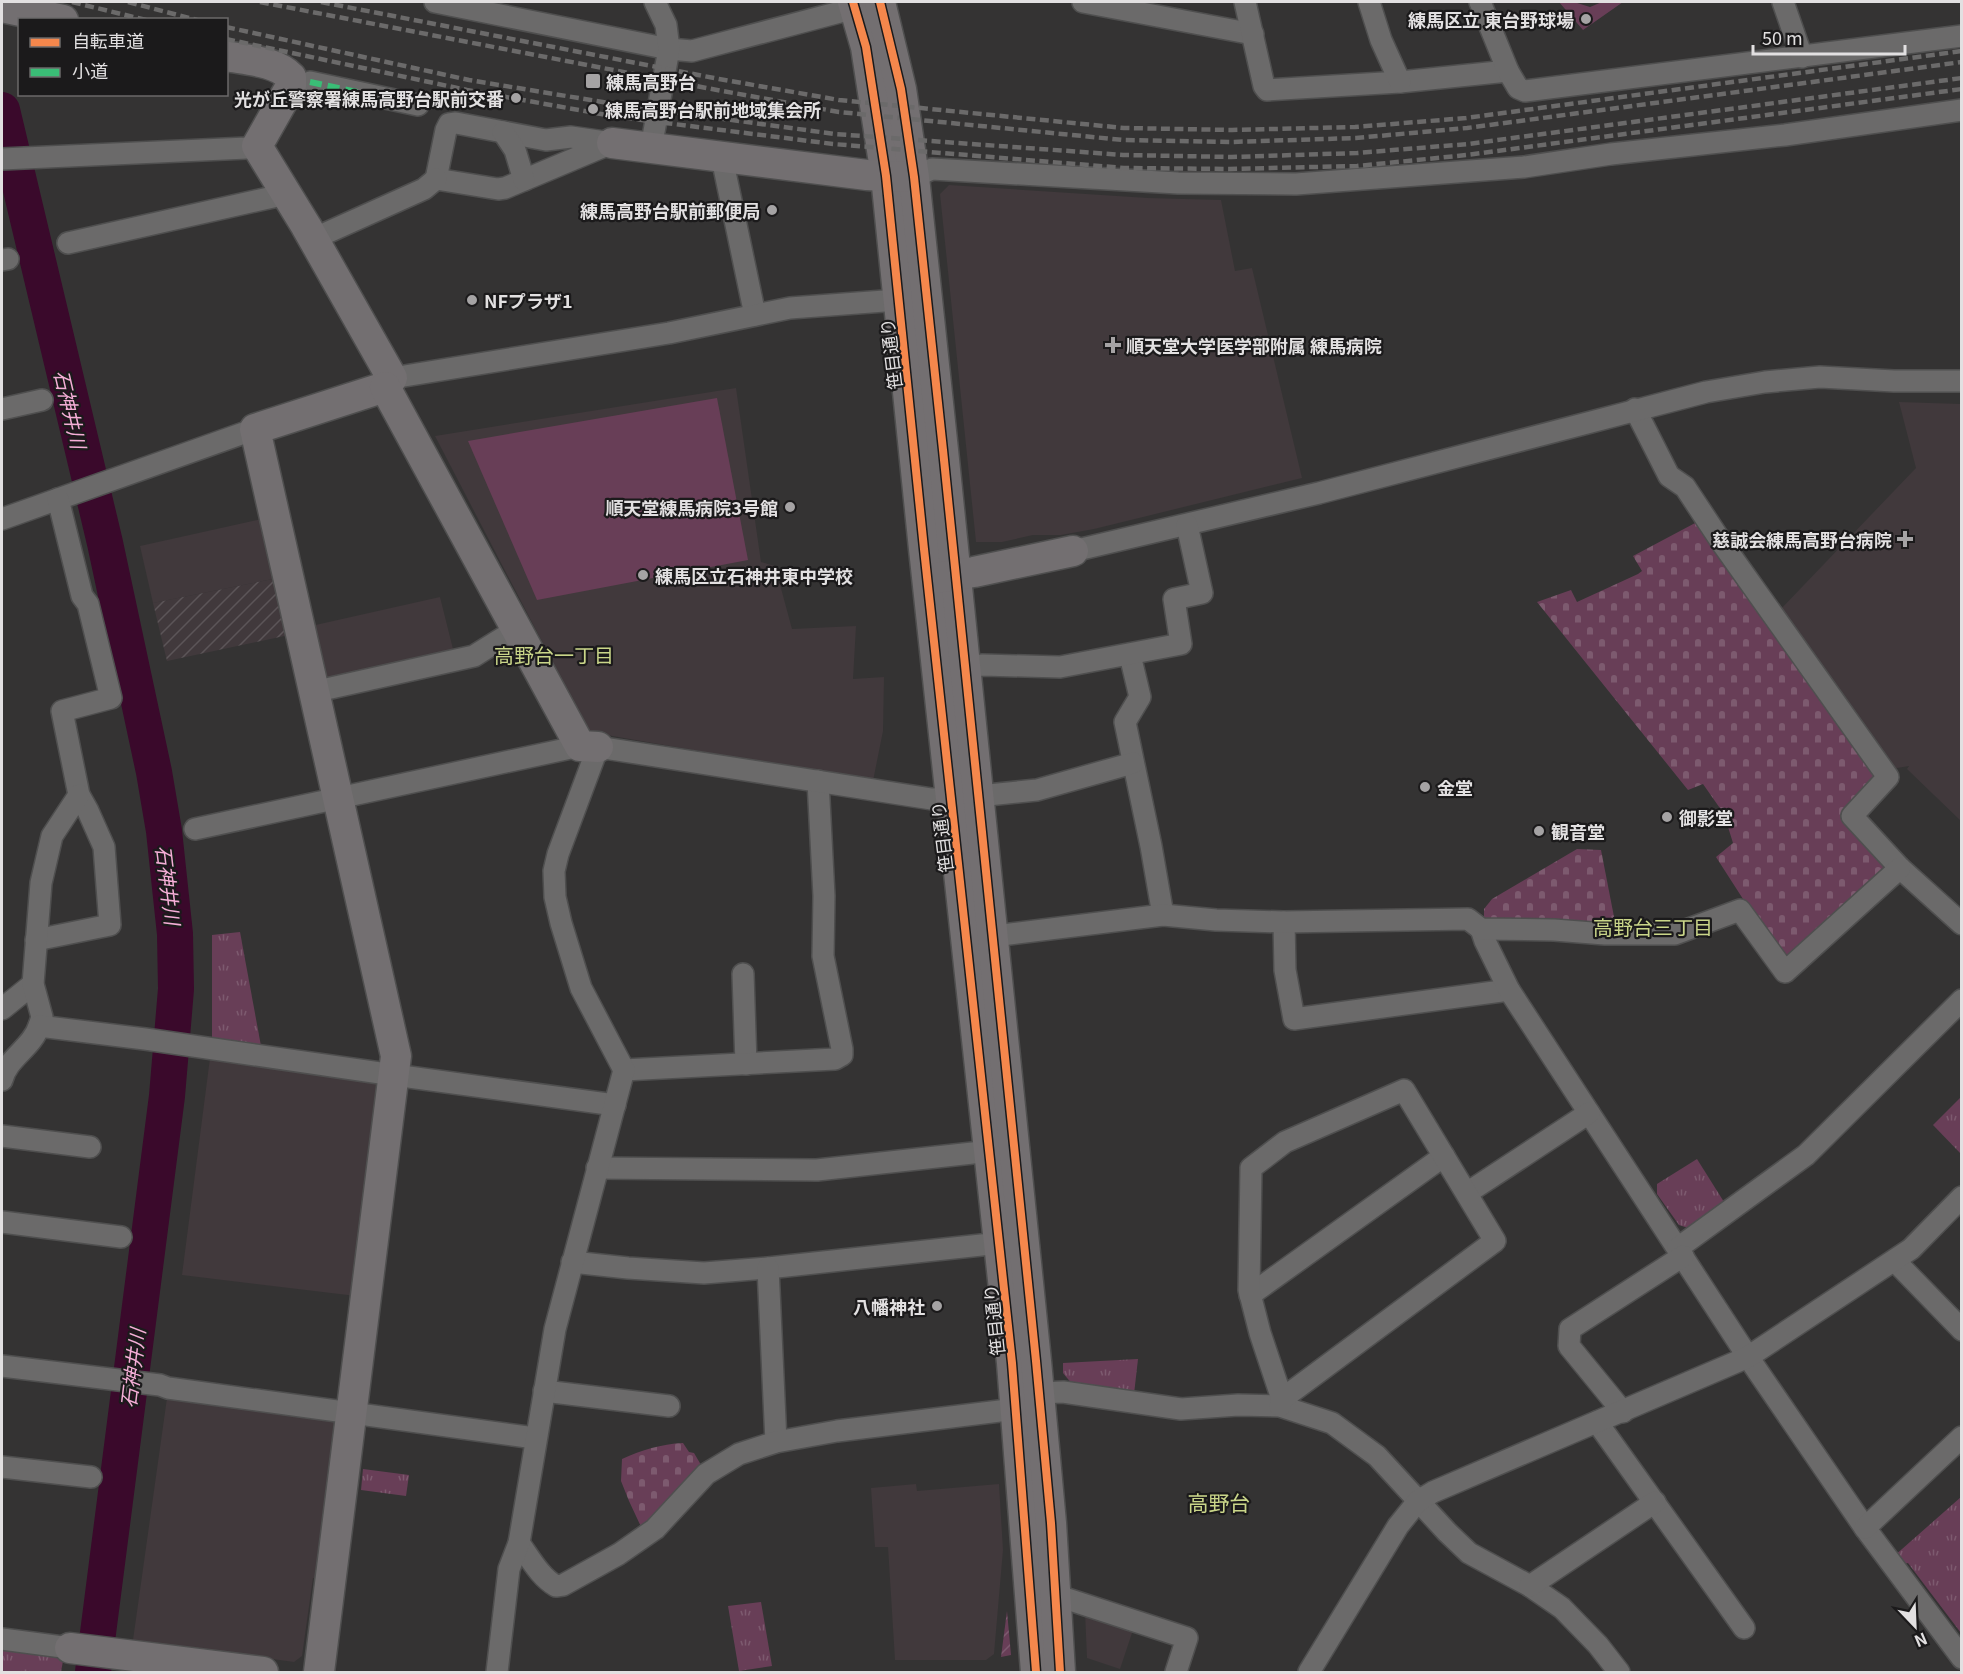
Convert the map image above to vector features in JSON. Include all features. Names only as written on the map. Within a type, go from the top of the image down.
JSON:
[{"type":"main road","name":"笹目通り","points":[[863,4],[901,89],[898,300],[941,577],[965,667],[964,797],[994,936],[1048,1672]]},
{"type":"main road","points":[[4,7],[54,18]]},
{"type":"main road","points":[[228,56],[269,65],[291,76],[291,86],[257,146],[313,239],[517,629],[589,747]]},
{"type":"main road","points":[[612,143],[722,158],[900,177]]},
{"type":"main road","name":"笹目通り","points":[[900,177],[964,797],[990,1151],[1000,1242],[1027,1401],[1051,1523],[1055,1595],[1048,1672]]},
{"type":"main road","points":[[320,1672],[396,1056],[255,429],[388,382]]},
{"type":"main road","points":[[941,577],[1073,551]]},
{"type":"main road","points":[[71,1648],[263,1672]]},
{"type":"main road","points":[[1023,1672],[1048,1672]]},
{"type":"street","points":[[435,2],[669,49],[692,51],[863,4]]},
{"type":"street","points":[[651,148],[669,49],[666,25],[655,2]]},
{"type":"street","points":[[1083,2],[1253,34]]},
{"type":"street","points":[[1245,2],[1266,90],[1400,82],[1508,71]]},
{"type":"street","points":[[1369,2],[1381,40],[1400,82]]},
{"type":"street","points":[[1480,2],[1508,71],[1518,88],[1526,91],[1962,36]]},
{"type":"street","points":[[1783,2],[1802,57]]},
{"type":"street","points":[[310,82],[418,105]]},
{"type":"street","points":[[900,177],[932,169],[1178,183],[1296,184],[1524,167],[1622,153],[1785,135],[1962,110]]},
{"type":"street","points":[[313,239],[424,189],[436,179],[449,124],[456,123],[546,140],[571,137],[612,143]]},
{"type":"street","points":[[503,132],[514,150],[524,180]]},
{"type":"street","points":[[436,179],[498,189],[612,143]]},
{"type":"street","points":[[2,159],[257,146]]},
{"type":"street","points":[[722,158],[755,315]]},
{"type":"street","points":[[68,243],[273,197],[286,191]]},
{"type":"street","points":[[388,382],[669,333],[790,308],[898,300]]},
{"type":"street","points":[[1073,551],[1319,493],[1706,392],[1765,382],[1809,378],[1962,381]]},
{"type":"street","points":[[2,409],[42,400]]},
{"type":"street","points":[[1635,410],[1669,476],[1685,487],[1724,546],[1888,777],[1852,816],[1900,868],[1962,924]]},
{"type":"street","points":[[2,519],[255,429]]},
{"type":"street","points":[[36,940],[110,925],[104,847],[79,795],[62,711],[111,698],[88,604],[82,596],[60,497]]},
{"type":"street","points":[[965,667],[983,665],[1060,667],[1181,644],[1174,598],[1202,593],[1187,525]]},
{"type":"street","points":[[313,692],[474,656],[517,629]]},
{"type":"street","points":[[1130,655],[1140,697],[1125,722],[1163,915]]},
{"type":"street","points":[[195,829],[589,747],[932,799],[1037,790],[1133,763]]},
{"type":"street","points":[[497,1672],[509,1569],[519,1543],[555,1329],[624,1070],[581,988],[555,897],[554,871],[589,747]]},
{"type":"street","points":[[624,1070],[835,1059],[842,1055],[824,956],[824,896],[818,781]]},
{"type":"street","points":[[2,1073],[37,1032],[42,1017],[33,984],[41,883],[52,836],[79,795]]},
{"type":"street","points":[[1481,929],[1554,930],[1605,934],[1675,934],[1740,910],[1785,972],[1900,868]]},
{"type":"street","points":[[994,936],[1163,915],[1216,920],[1284,922],[1468,919],[1481,929],[1509,990],[1748,1357],[1864,1528],[1962,1658]]},
{"type":"street","points":[[1284,922],[1285,970],[1294,1019],[1509,990]]},
{"type":"street","points":[[743,974],[746,1064]]},
{"type":"street","points":[[2,1009],[33,984]]},
{"type":"street","points":[[1623,1412],[1569,1347],[1570,1329],[1680,1252],[1806,1155],[1962,1000]]},
{"type":"street","points":[[39,1026],[394,1076],[615,1104]]},
{"type":"street","points":[[1404,1090],[1495,1241],[1281,1402],[1250,1295],[1251,1168],[1285,1142],[1404,1090]]},
{"type":"street","points":[[1467,1193],[1588,1113]]},
{"type":"street","points":[[2,1136],[90,1147]]},
{"type":"street","points":[[597,1168],[817,1170],[990,1151]]},
{"type":"street","points":[[1250,1295],[1444,1156]]},
{"type":"street","points":[[1309,1672],[1398,1526],[1418,1501],[1433,1492],[1748,1357],[1895,1261],[1911,1249],[1962,1197]]},
{"type":"street","points":[[2,1222],[121,1237]]},
{"type":"street","points":[[572,1262],[704,1273],[1000,1242]]},
{"type":"street","points":[[1895,1261],[1962,1330]]},
{"type":"street","points":[[768,1268],[776,1442]]},
{"type":"street","points":[[2,1366],[535,1438]]},
{"type":"street","points":[[544,1391],[669,1406]]},
{"type":"street","points":[[519,1543],[549,1582],[556,1587],[562,1585],[619,1554],[655,1528],[706,1474],[739,1454],[776,1442],[1027,1401],[1063,1392],[1181,1409],[1281,1402],[1332,1423],[1377,1455],[1469,1553],[1530,1586],[1562,1608],[1598,1645],[1619,1672]]},
{"type":"street","points":[[1597,1422],[1744,1628]]},
{"type":"street","points":[[1864,1528],[1962,1437]]},
{"type":"street","points":[[2,1467],[91,1477]]},
{"type":"street","points":[[1530,1586],[1655,1502]]},
{"type":"street","points":[[1055,1595],[1187,1638],[1176,1672]]},
{"type":"street","points":[[2,1639],[71,1648]]},
{"type":"shaded area","name":"順天堂大学医学部附属 練馬病院","points":[[949,185],[1148,198],[1221,200],[1235,271],[1252,268],[1302,478],[1094,529],[1061,535],[1033,535],[1002,542],[976,542],[940,194]]},
{"type":"shaded area","name":"練馬区立石神井東中学校","points":[[736,388],[761,562],[775,566],[792,629],[856,626],[853,679],[884,677],[883,731],[873,781],[589,732],[435,436]]},
{"type":"shaded area","name":"慈誠会練馬高野台病院","points":[[1899,402],[1961,404],[1961,821],[1907,769],[1909,766],[1891,769],[1780,610],[1916,468]]},
{"type":"shaded area","points":[[266,518],[278,578],[153,603],[140,546]]},
{"type":"shaded area","points":[[278,578],[289,635],[167,661],[153,603]]},
{"type":"shaded area","points":[[440,597],[454,653],[322,681],[311,626]]},
{"type":"shaded area","points":[[210,1058],[379,1081],[356,1296],[182,1275]]},
{"type":"shaded area","points":[[167,1398],[334,1419],[339,1427],[320,1579],[313,1578],[302,1656],[294,1662],[133,1640]]},
{"type":"shaded area","points":[[916,1484],[917,1491],[999,1484],[1003,1550],[994,1654],[986,1660],[895,1660],[888,1547],[875,1547],[871,1488]]},
{"type":"shaded area","points":[[1085,1612],[1134,1627],[1120,1669],[1087,1658]]},
{"type":"green space","name":"練馬区立 東台野球場","points":[[1559,2],[1574,2],[1590,7],[1602,2],[1623,2],[1583,30]]},
{"type":"green space","points":[[717,398],[748,560],[537,600],[468,441]]},
{"type":"green space","points":[[1697,522],[1874,771],[1875,777],[1844,816],[1887,862],[1887,871],[1788,960],[1781,958],[1716,857],[1733,843],[1724,814],[1703,784],[1688,790],[1537,602],[1571,590],[1577,602],[1638,574],[1642,571],[1633,556]]},
{"type":"green space","points":[[1577,849],[1601,850],[1615,922],[1484,918],[1484,909],[1492,899]]},
{"type":"green space","points":[[240,932],[261,1046],[212,1038],[212,935]]},
{"type":"green space","points":[[1961,1097],[1961,1154],[1933,1125]]},
{"type":"green space","points":[[1697,1159],[1724,1202],[1688,1228],[1679,1225],[1657,1194],[1657,1184]]},
{"type":"green space","points":[[1138,1359],[1134,1394],[1072,1384],[1063,1373],[1063,1363]]},
{"type":"green space","points":[[683,1443],[689,1452],[694,1453],[704,1470],[643,1531],[621,1481],[622,1459],[652,1448]]},
{"type":"green space","points":[[363,1469],[409,1475],[406,1496],[361,1490]]},
{"type":"green space","points":[[1961,1497],[1961,1633],[1908,1563],[1899,1565],[1893,1557]]},
{"type":"green space","points":[[761,1602],[772,1666],[739,1671],[728,1606]]},
{"type":"green space","points":[[1007,1611],[1011,1655],[1001,1657]]},
{"type":"green space","points":[[2,1648],[64,1655],[61,1672],[2,1672]]},
{"type":"waterway","name":"石神井川","points":[[2,110],[105,543],[154,772],[164,831],[175,934],[176,989],[167,1096],[93,1672]]},
{"type":"railway","points":[[72,2],[138,18]]},
{"type":"railway","points":[[128,2],[189,18]]},
{"type":"railway","points":[[260,2],[839,112],[1123,140],[1230,142],[1356,138],[1467,128],[1962,62]]},
{"type":"railway","points":[[321,2],[839,100],[1124,128],[1232,130],[1355,127],[1466,118],[1962,51]]},
{"type":"railway","points":[[228,27],[469,80],[621,105],[835,134],[1123,155],[1231,157],[1357,153],[1468,144],[1962,78]]},
{"type":"railway","points":[[228,39],[467,90],[618,117],[833,144],[1124,168],[1229,169],[1357,166],[1467,155],[1962,89]]},
{"type":"marked path","points":[[310,82],[418,105]]},
{"type":"cycle path","points":[[853,2],[866,47],[886,176],[1012,1363],[1036,1672]]},
{"type":"cycle path","points":[[880,2],[901,89],[914,177],[1036,1361],[1051,1523],[1060,1672]]},
{"type":"place","name":"練馬区立 東台野球場","points":[[1586,19]]},
{"type":"place","name":"練馬高野台","points":[[593,81]]},
{"type":"place","name":"光が丘警察署練馬高野台駅前交番","points":[[516,98]]},
{"type":"place","name":"練馬高野台駅前地域集会所","points":[[593,109]]},
{"type":"place","name":"練馬高野台駅前郵便局","points":[[772,210]]},
{"type":"place","name":"NFプラザ1","points":[[472,300]]},
{"type":"place","name":"順天堂大学医学部附属 練馬病院","points":[[1113,345]]},
{"type":"place","name":"順天堂練馬病院3号館","points":[[790,507]]},
{"type":"place","name":"慈誠会練馬高野台病院","points":[[1905,539]]},
{"type":"place","name":"練馬区立石神井東中学校","points":[[643,575]]},
{"type":"place","name":"金堂","points":[[1425,787]]},
{"type":"place","name":"御影堂","points":[[1667,817]]},
{"type":"place","name":"観音堂","points":[[1539,831]]},
{"type":"place","name":"八幡神社","points":[[937,1306]]},
{"type":"district","name":"高野台一丁目","points":[[554,654]]},
{"type":"district","name":"高野台三丁目","points":[[1653,926]]},
{"type":"district","name":"高野台","points":[[1219,1502]]}]
